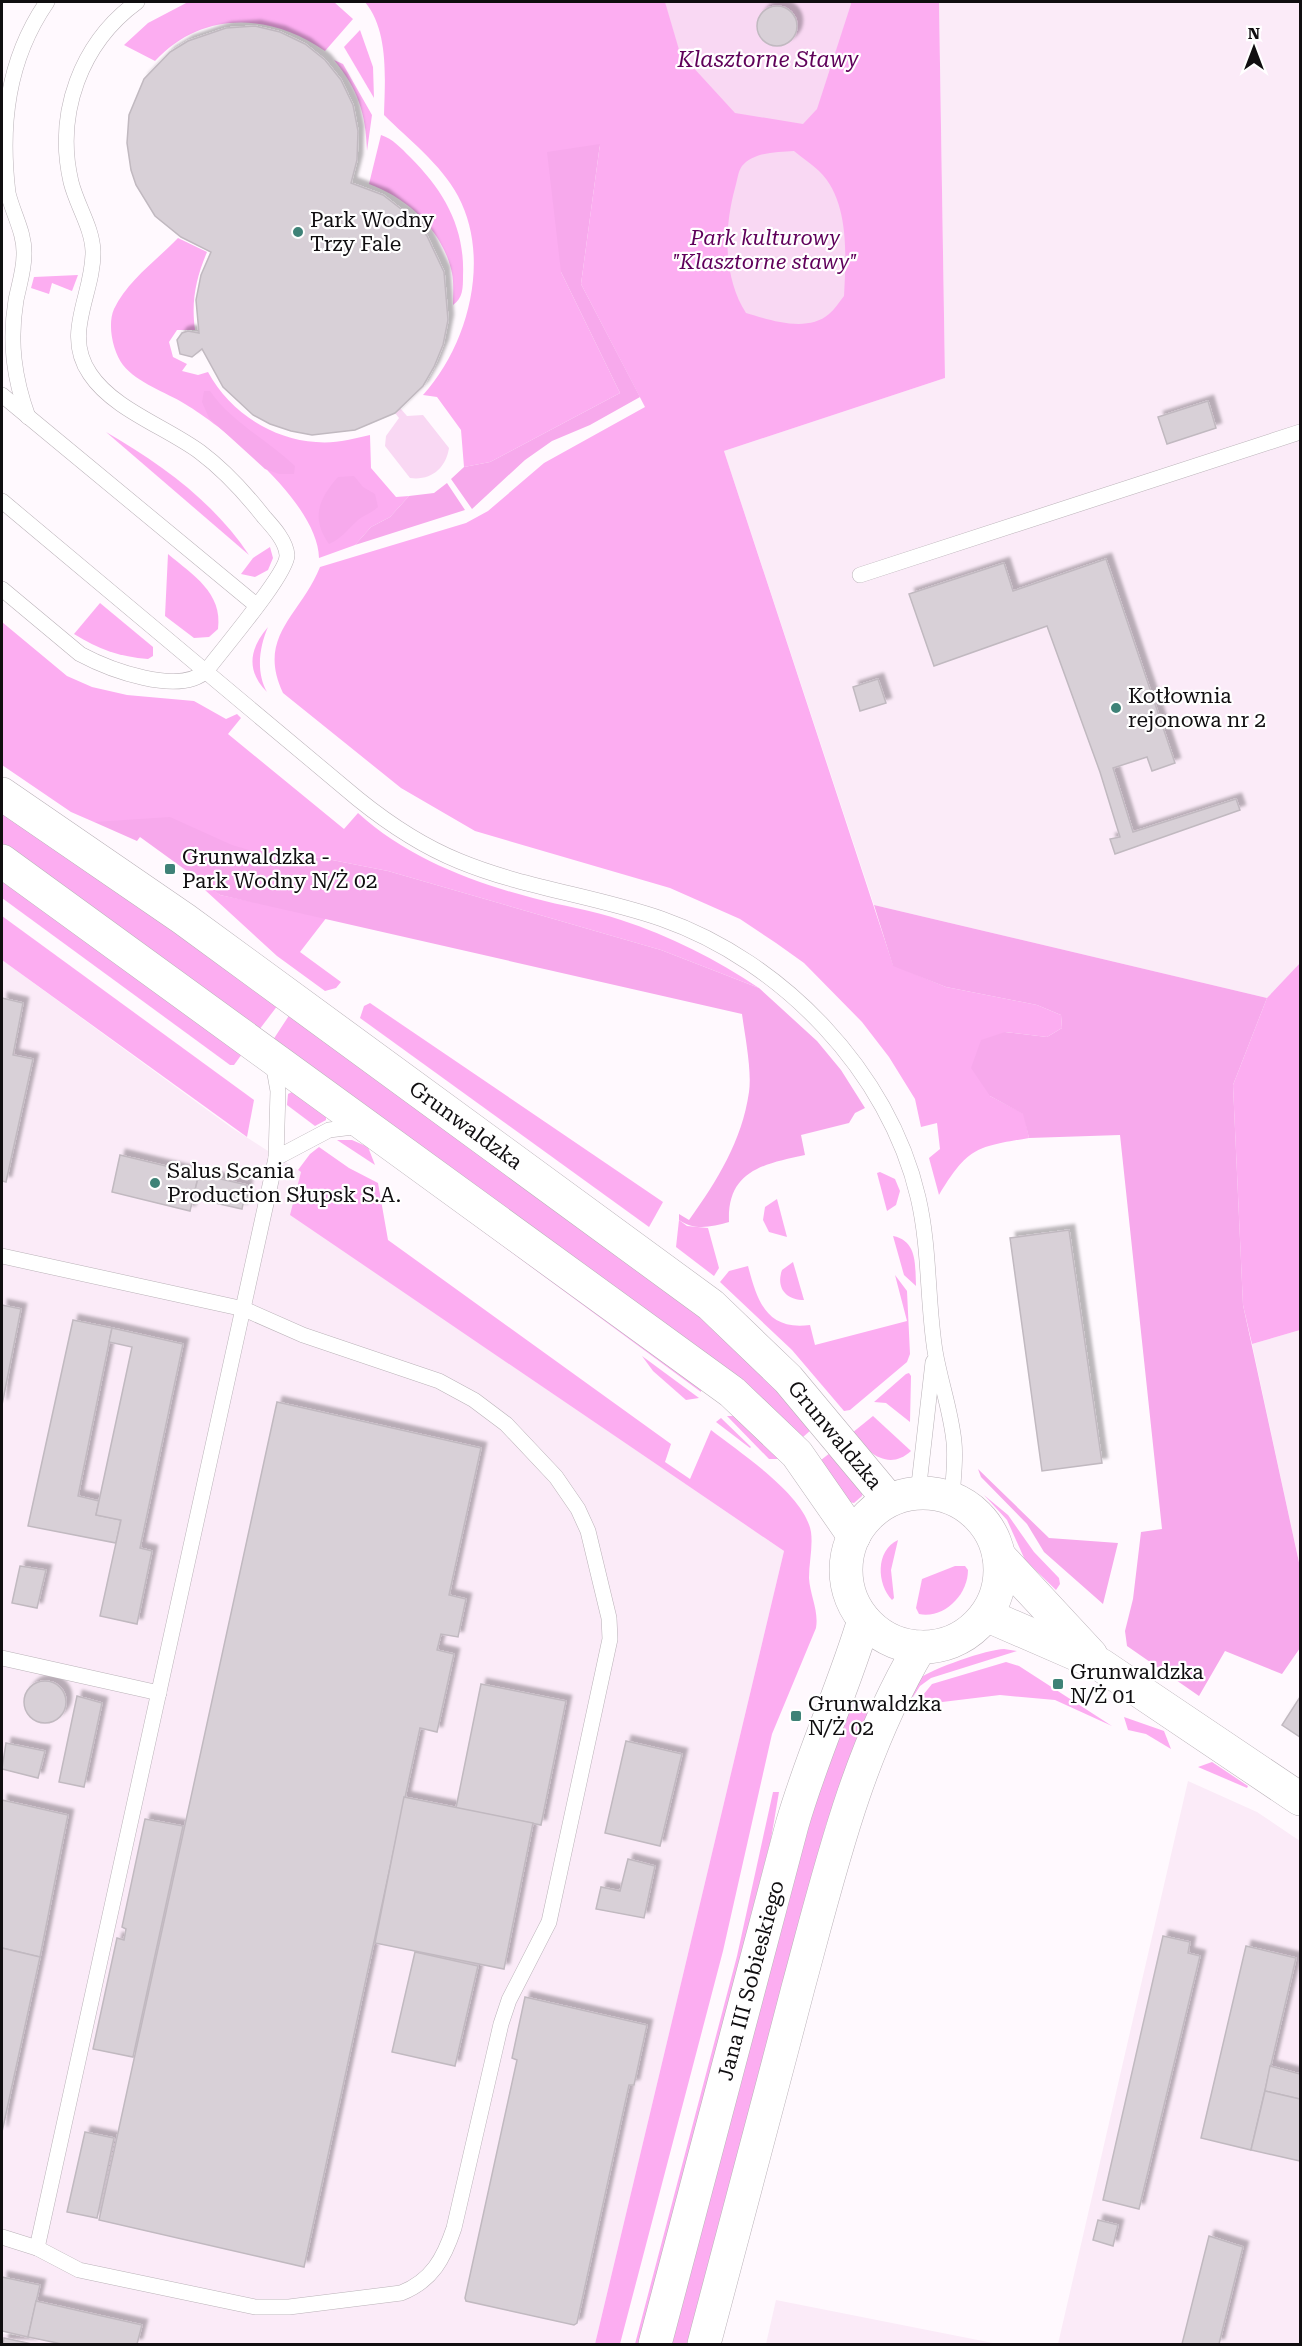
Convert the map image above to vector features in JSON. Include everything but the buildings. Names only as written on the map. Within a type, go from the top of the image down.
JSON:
[{"type":"street","name":"Grunwaldzka","points":[[2,794],[184,919],[711,1305],[904,1496]]},
{"type":"street","name":"Grunwaldzka","points":[[2,861],[366,1125],[758,1414],[785,1440],[807,1466],[854,1536]]},
{"type":"street","points":[[935,1493],[952,1498],[969,1508],[983,1521],[993,1538],[999,1556],[1000,1577],[996,1597],[986,1615],[968,1633],[945,1644],[920,1647],[899,1644],[880,1634],[864,1620],[852,1601],[846,1580],[847,1557],[854,1536],[868,1515],[904,1496],[935,1493]]},
{"type":"street","points":[[999,1556],[1101,1665]]},
{"type":"street","points":[[986,1615],[1101,1665],[1300,1800]]},
{"type":"street","name":"Jana III Sobieskiego","points":[[655,2344],[792,1824],[815,1755],[849,1670],[864,1620]]},
{"type":"street","points":[[704,2344],[835,1848],[863,1763],[887,1705],[920,1647]]},
{"type":"lane","points":[[28,417],[13,368],[14,313],[24,255],[21,229],[9,197],[4,169],[2,113],[14,66],[47,2]]},
{"type":"lane","points":[[2,589],[80,654],[114,670],[135,676],[171,680],[194,678],[207,670],[286,562],[287,554],[274,528],[241,491],[200,452],[106,394],[85,366],[79,349],[79,316],[92,272],[93,249],[92,238],[72,183],[67,117],[73,89],[93,48],[118,17],[137,2]]},
{"type":"lane","points":[[2,395],[256,605]]},
{"type":"lane","points":[[860,575],[1300,432]]},
{"type":"lane","points":[[2,501],[207,670],[375,813],[423,844],[488,871],[638,911],[693,931],[746,961],[810,1013],[863,1078],[882,1108],[909,1166],[918,1197],[927,1256],[935,1350],[954,1443],[952,1498]]},
{"type":"lane","points":[[37,2248],[276,1158],[278,1091],[272,1057]]},
{"type":"lane","points":[[276,1158],[329,1130],[366,1125]]},
{"type":"lane","points":[[2,1256],[244,1309],[303,1335],[416,1371],[474,1400],[532,1449],[556,1477],[578,1509],[588,1531],[611,1630],[549,1922],[509,2000],[501,2024],[449,2244],[432,2274],[417,2287],[378,2297],[270,2309],[79,2270],[37,2248],[2,2237]]},
{"type":"lane","points":[[904,1496],[935,1350]]},
{"type":"lane","points":[[2,1658],[159,1693]]},
{"type":"shaded area","points":[[939,2],[1298,2],[1300,5],[1300,963],[1267,998],[874,905],[724,451],[945,378]]},
{"type":"shaded area","points":[[600,144],[581,284],[640,397],[590,425],[552,441],[525,460],[472,509],[451,479],[464,467],[490,462],[620,393],[561,272],[547,152]]},
{"type":"shaded area","points":[[204,391],[210,391],[239,422],[295,466],[294,474],[279,474],[265,469],[209,418],[202,402]]},
{"type":"shaded area","points":[[354,476],[363,487],[375,494],[378,507],[359,519],[329,544],[320,526],[319,509],[338,477]]},
{"type":"shaded area","points":[[447,483],[465,510],[355,545],[371,527],[390,517],[409,496],[434,493]]},
{"type":"shaded area","points":[[170,817],[232,845],[270,856],[322,858],[388,871],[661,950],[759,988],[817,1041],[841,1070],[865,1108],[855,1113],[849,1123],[801,1135],[805,1155],[775,1162],[750,1173],[734,1191],[729,1222],[703,1227],[691,1226],[679,1220],[679,1214],[689,1220],[709,1190],[727,1160],[746,1110],[750,1074],[742,1014],[220,895],[140,837],[137,841],[94,822]]},
{"type":"shaded area","points":[[874,905],[1267,998],[1233,1085],[1243,1305],[1300,1567],[1300,1648],[1282,1674],[1225,1651],[1199,1696],[1127,1646],[1125,1631],[1133,1599],[1141,1532],[1162,1529],[1120,1135],[1029,1138],[1023,1114],[990,1096],[971,1068],[981,1040],[1005,1032],[1047,1037],[1062,1028],[1061,1015],[1037,1005],[946,987],[893,966]]},
{"type":"shaded area","points":[[2,960],[232,1128],[301,1172],[291,1215],[784,1551],[595,2344],[2,2344],[2,2334],[21,2336],[2,2331]]},
{"type":"shaded area","points":[[1300,1330],[1300,1567],[1252,1344]]},
{"type":"shaded area","points":[[978,1469],[1049,1538],[1118,1543],[1103,1604],[1044,1552],[1027,1524],[981,1477]]},
{"type":"shaded area","points":[[1188,1781],[1257,1812],[1300,1841],[1300,2344],[1058,2344]]},
{"type":"shaded area","points":[[776,2300],[998,2344],[766,2344]]},
{"type":"green space","points":[[188,2],[334,2],[353,19],[325,51],[304,38],[282,29],[260,24],[237,23],[215,25],[194,33],[174,44],[155,61],[124,45],[148,23]]},
{"type":"green space","name":"Park kulturowy \"Klasztorne stawy\"","points":[[365,2],[939,2],[945,378],[724,451],[893,965],[946,987],[1037,1005],[1061,1015],[1062,1028],[1047,1037],[1005,1032],[990,1096],[1024,1114],[1029,1138],[996,1144],[975,1152],[958,1168],[939,1195],[929,1158],[940,1149],[937,1123],[921,1127],[915,1099],[889,1057],[862,1022],[804,963],[740,919],[670,888],[475,831],[401,788],[283,693],[276,673],[275,656],[278,641],[320,567],[466,523],[488,511],[544,463],[645,407],[581,284],[600,144],[561,272],[620,393],[490,462],[464,467],[461,430],[437,397],[423,395],[453,351],[470,300],[474,273],[473,246],[468,220],[458,196],[443,173],[384,115],[385,71],[382,41],[373,14]]},
{"type":"green space","points":[[360,30],[373,67],[374,98],[344,47]]},
{"type":"green space","points":[[334,60],[343,64],[372,115],[367,151],[365,125],[359,103],[349,81]]},
{"type":"green space","points":[[381,135],[397,144],[422,170],[450,211],[463,258],[462,292],[453,305],[452,273],[441,243],[432,230],[410,207],[369,184]]},
{"type":"green space","points":[[178,238],[207,252],[195,290],[195,330],[177,330],[169,342],[173,357],[187,364],[182,371],[198,375],[208,372],[227,399],[240,410],[268,429],[283,435],[299,440],[323,442],[343,441],[370,435],[371,468],[396,497],[409,496],[390,517],[371,527],[355,545],[319,558],[315,537],[304,515],[288,492],[268,470],[224,431],[185,404],[136,377],[119,360],[111,330],[114,309],[135,280]]},
{"type":"green space","points":[[78,275],[72,291],[52,283],[49,294],[31,288],[34,277]]},
{"type":"green space","points":[[106,432],[185,485],[219,518],[249,555]]},
{"type":"green space","points":[[270,547],[273,558],[268,570],[255,577],[241,574],[253,558]]},
{"type":"green space","points":[[168,554],[196,577],[216,605],[218,629],[209,637],[194,638],[165,616]]},
{"type":"green space","points":[[100,603],[153,647],[153,656],[148,659],[119,654],[92,644],[74,634]]},
{"type":"green space","points":[[2,622],[67,676],[92,687],[127,695],[194,701],[226,719],[237,714],[241,718],[228,734],[344,829],[358,813],[397,843],[440,866],[510,892],[599,913],[639,926],[692,949],[759,988],[661,950],[388,871],[322,858],[270,856],[128,822],[94,822],[71,812],[2,765]]},
{"type":"green space","points":[[268,627],[262,643],[260,660],[261,676],[267,692],[256,676],[252,660],[257,643]]},
{"type":"green space","points":[[2,813],[116,889],[278,1005],[259,1030],[2,843]]},
{"type":"green space","points":[[2,879],[242,1054],[234,1065],[230,1065],[2,898]]},
{"type":"green space","points":[[209,886],[220,895],[327,917],[300,952],[341,982],[336,988],[325,991],[277,956],[205,890]]},
{"type":"green space","points":[[2,916],[254,1100],[247,1137],[2,960]]},
{"type":"green space","points":[[1300,963],[1300,1330],[1252,1344],[1243,1305],[1233,1085],[1267,998]]},
{"type":"green space","points":[[370,1003],[663,1202],[649,1227],[360,1018],[364,1006]]},
{"type":"green space","points":[[290,1014],[699,1313],[766,1379],[811,1430],[803,1437],[749,1386],[273,1040]]},
{"type":"green space","points":[[292,1092],[326,1117],[326,1120],[315,1126],[287,1105],[288,1094]]},
{"type":"green space","points":[[337,1140],[352,1140],[368,1147],[375,1165]]},
{"type":"green space","points":[[319,1147],[349,1168],[378,1183],[388,1240],[671,1444],[665,1462],[690,1479],[711,1430],[784,1489],[806,1518],[811,1532],[809,1578],[816,1615],[816,1628],[772,1734],[723,1951],[620,2344],[595,2344],[784,1551],[290,1215],[301,1172],[298,1170],[310,1154]]},
{"type":"green space","points":[[880,1172],[895,1179],[900,1191],[896,1205],[887,1211],[877,1173]]},
{"type":"green space","points":[[405,1174],[701,1389],[701,1392]]},
{"type":"green space","points":[[777,1199],[787,1237],[769,1232],[763,1220],[765,1207]]},
{"type":"green space","points":[[679,1220],[687,1226],[708,1228],[719,1268],[714,1276],[676,1247]]},
{"type":"green space","points":[[893,1236],[907,1243],[914,1255],[916,1286],[904,1275]]},
{"type":"green space","points":[[793,1262],[804,1300],[792,1298],[781,1287],[782,1270]]},
{"type":"green space","points":[[748,1266],[755,1290],[766,1310],[773,1318],[783,1323],[795,1326],[810,1325],[815,1345],[907,1321],[895,1275],[907,1291],[910,1354],[907,1362],[850,1410],[844,1411],[792,1350],[720,1282],[729,1271]]},
{"type":"green space","points":[[642,1356],[699,1398],[686,1400],[653,1371]]},
{"type":"green space","points":[[909,1373],[911,1376],[910,1422],[886,1403],[874,1402]]},
{"type":"green space","points":[[727,1416],[737,1416],[779,1459],[769,1459]]},
{"type":"green space","points":[[873,1416],[911,1451],[894,1460],[886,1460],[864,1447],[852,1433]]},
{"type":"green space","points":[[721,1418],[751,1447],[750,1448],[716,1422]]},
{"type":"green space","points":[[830,1453],[862,1492],[862,1496],[854,1503],[849,1502],[821,1460]]},
{"type":"green space","points":[[984,1495],[1008,1515],[1034,1552],[1059,1578],[1060,1584],[1056,1590],[1025,1560],[1007,1520]]},
{"type":"green space","points":[[898,1540],[891,1570],[894,1598],[892,1600],[883,1585],[881,1568],[885,1552]]},
{"type":"green space","points":[[955,1566],[965,1566],[968,1570],[964,1588],[959,1596],[953,1603],[937,1613],[919,1614],[916,1608],[922,1579]]},
{"type":"green space","points":[[1004,1649],[1017,1651],[931,1678],[920,1686],[913,1697],[907,1694],[919,1679],[935,1670],[973,1656]]},
{"type":"green space","points":[[1006,1662],[1019,1666],[1112,1726],[1055,1700],[1000,1695],[934,1703],[919,1700],[932,1684]]},
{"type":"green space","points":[[853,1698],[871,1706],[826,1825],[690,2344],[670,2344],[801,1843]]},
{"type":"green space","points":[[1124,1717],[1164,1731],[1171,1749],[1146,1734],[1128,1730]]},
{"type":"green space","points":[[1212,1762],[1248,1786],[1247,1788],[1198,1767]]},
{"type":"green space","points":[[773,1792],[779,1792],[771,1839],[639,2344],[635,2344],[737,1956]]},
{"type":"water","name":"Klasztorne Stawy","points":[[665,2],[851,2],[851,4],[817,109],[803,124],[735,113],[680,53]]},
{"type":"water","points":[[794,151],[816,168],[829,183],[841,213],[845,247],[844,296],[831,312],[820,320],[799,324],[746,313],[733,284],[728,252],[731,203],[742,166],[759,155]]},
{"type":"water","points":[[400,408],[407,416],[423,415],[449,448],[445,462],[431,475],[410,478],[385,446],[386,436],[399,418],[395,413]]},
{"type":"place","name":"Park Wodny Trzy Fale","points":[[298,232]]},
{"type":"place","name":"Kotłownia rejonowa nr 2","points":[[1116,708]]},
{"type":"place","name":"Grunwaldzka - Park Wodny N/Ż 02","points":[[170,869]]},
{"type":"place","name":"Salus Scania Production Słupsk S.A.","points":[[155,1183]]},
{"type":"place","name":"Grunwaldzka N/Ż 01","points":[[1058,1684]]},
{"type":"place","name":"Grunwaldzka N/Ż 02","points":[[796,1716]]}]
